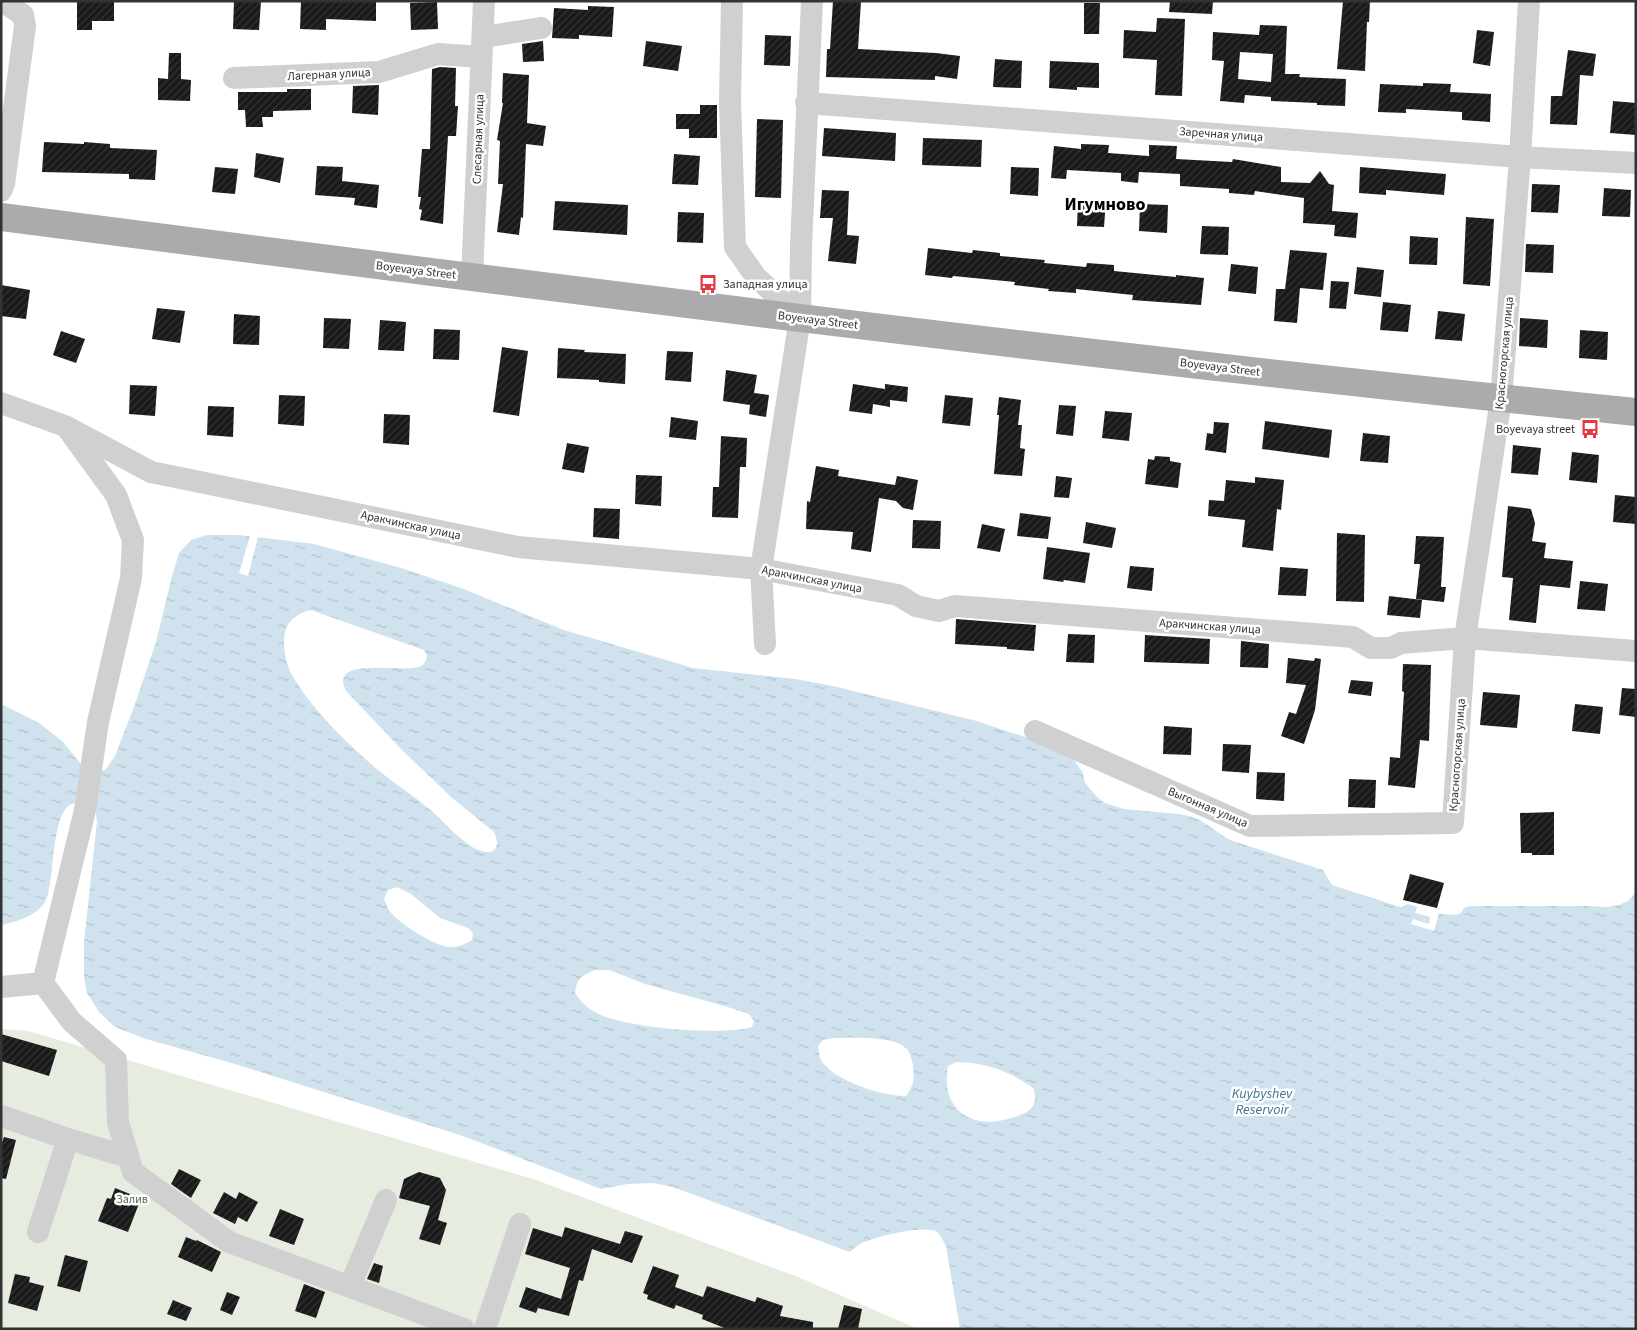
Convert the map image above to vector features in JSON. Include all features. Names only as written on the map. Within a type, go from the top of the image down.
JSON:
[{"type":"main road","name":"Boyevaya Street","points":[[1,217],[800,318],[1501,399],[1636,412]]},
{"type":"street","points":[[1,191],[4,184],[25,26],[23,15],[2,1]]},
{"type":"street","name":"Слесарная улица","points":[[472,277],[484,1]]},
{"type":"street","points":[[732,1],[730,102],[735,247],[756,277],[800,318]]},
{"type":"street","points":[[765,644],[761,569],[800,318],[806,103],[812,1]]},
{"type":"street","name":"Красногорская улица","points":[[1453,823],[1465,638],[1501,399],[1520,157],[1528,1]]},
{"type":"street","name":"Лагерная улица","points":[[234,78],[379,72],[438,54],[482,47],[541,28]]},
{"type":"street","name":"Заречная улица","points":[[806,103],[1520,157],[1636,163]]},
{"type":"street","name":"Аракчинская улица","points":[[1,403],[65,426],[150,472],[518,547],[761,569],[898,595],[916,606],[939,611],[956,606],[1353,637],[1371,648],[1391,648],[1400,643],[1465,638],[1636,651]]},
{"type":"street","points":[[43,983],[85,810],[98,722],[131,578],[133,540],[116,495],[65,426]]},
{"type":"street","name":"Выгонная улица","points":[[1035,731],[1250,826],[1453,823]]},
{"type":"street","points":[[1,987],[43,983]]},
{"type":"street","points":[[43,983],[72,1022],[116,1060],[118,1122],[133,1172],[230,1242],[459,1328]]},
{"type":"street","points":[[1,1116],[128,1157]]},
{"type":"street","points":[[38,1232],[68,1139]]},
{"type":"street","points":[[350,1286],[386,1200]]},
{"type":"street","points":[[485,1329],[520,1224]]},
{"type":"green space","name":"Залив","points":[[1,1029],[28,1031],[536,1180],[798,1277],[918,1329],[1,1329]]},
{"type":"water","name":"Kuybyshev Reservoir","points":[[207,535],[239,535],[314,544],[401,568],[461,588],[564,630],[693,668],[795,679],[833,686],[973,720],[1025,737],[1074,760],[1083,773],[1085,783],[1105,803],[1124,809],[1189,816],[1200,820],[1228,839],[1323,870],[1332,885],[1401,907],[1408,904],[1434,912],[1454,915],[1460,914],[1464,908],[1469,906],[1607,907],[1628,901],[1636,892],[1636,1329],[960,1329],[946,1246],[937,1232],[910,1230],[887,1235],[860,1244],[850,1252],[673,1187],[653,1183],[628,1184],[601,1189],[463,1136],[235,1064],[146,1039],[115,1027],[99,1012],[87,993],[84,977],[84,942],[97,821],[95,810],[79,803],[68,806],[57,829],[51,879],[45,902],[31,915],[1,925],[1,704],[39,723],[62,741],[82,765],[95,771],[105,770],[115,756],[134,707],[156,642],[179,553],[191,540]],"holes":[[[311,610],[424,650],[427,656],[421,666],[412,668],[357,669],[347,673],[343,680],[346,691],[402,750],[451,797],[494,832],[497,841],[494,850],[491,852],[481,851],[467,843],[421,802],[371,764],[338,733],[307,698],[289,669],[284,649],[286,628],[292,620]],[[397,887],[411,894],[440,918],[468,928],[473,933],[472,940],[458,946],[449,947],[416,933],[399,921],[389,910],[384,899],[388,890]],[[595,970],[609,970],[645,984],[749,1014],[754,1021],[752,1027],[738,1030],[698,1031],[653,1027],[615,1020],[593,1011],[575,993],[577,984],[583,976]],[[834,1038],[872,1038],[893,1041],[907,1049],[912,1060],[914,1076],[912,1086],[906,1096],[885,1094],[859,1086],[846,1080],[826,1066],[820,1058],[818,1046],[823,1040]],[[956,1062],[987,1066],[1007,1073],[1034,1089],[1034,1103],[1028,1111],[1011,1118],[996,1121],[971,1119],[961,1113],[954,1105],[949,1094],[947,1081],[948,1066]]]},
{"type":"pier","points":[[250,536],[258,537],[248,576],[239,573]]},
{"type":"pier","points":[[1417,907],[1439,913],[1434,931],[1411,924],[1413,919],[1429,924],[1430,917],[1415,913]]},
{"type":"building","points":[[77,1],[114,1],[114,21],[92,21],[92,30],[77,30]]},
{"type":"building","points":[[234,1],[261,1],[259,30],[233,29]]},
{"type":"building","points":[[301,1],[376,1],[376,21],[326,19],[326,30],[300,29]]},
{"type":"building","points":[[833,1],[861,1],[858,49],[960,56],[957,79],[935,76],[935,80],[826,77],[827,49],[830,49]]},
{"type":"building","points":[[1170,1],[1213,1],[1212,14],[1169,12]]},
{"type":"building","points":[[1343,1],[1370,1],[1365,71],[1337,69]]},
{"type":"building","points":[[437,2],[438,29],[411,30],[410,3]]},
{"type":"building","points":[[1084,3],[1100,3],[1099,34],[1084,34]]},
{"type":"building","points":[[588,6],[614,7],[612,37],[579,35],[579,39],[552,38],[554,8],[588,10]]},
{"type":"building","points":[[1157,18],[1185,19],[1182,96],[1155,95],[1157,60],[1123,58],[1124,30],[1156,32]]},
{"type":"building","points":[[1260,25],[1287,26],[1285,74],[1300,74],[1299,77],[1346,79],[1345,106],[1271,101],[1271,97],[1245,95],[1244,103],[1220,101],[1224,61],[1212,60],[1213,32],[1259,35]],"holes":[[[1240,52],[1273,54],[1271,82],[1238,79]]]},
{"type":"building","points":[[1477,30],[1494,32],[1490,66],[1473,63]]},
{"type":"building","points":[[765,35],[791,36],[790,66],[764,65]]},
{"type":"building","points":[[543,41],[544,61],[523,62],[522,44]]},
{"type":"building","points":[[646,41],[682,46],[678,71],[643,66]]},
{"type":"building","points":[[1568,50],[1596,54],[1593,76],[1580,75],[1577,125],[1550,124],[1551,96],[1562,96]]},
{"type":"building","points":[[169,53],[181,53],[181,79],[191,80],[190,101],[158,100],[158,78],[168,79]]},
{"type":"building","points":[[995,59],[1022,61],[1021,88],[993,87]]},
{"type":"building","points":[[1050,61],[1099,63],[1099,88],[1077,87],[1077,90],[1049,88]]},
{"type":"building","points":[[440,67],[456,68],[455,106],[458,106],[456,136],[448,136],[443,224],[420,220],[422,210],[419,209],[421,197],[418,197],[422,149],[430,149],[432,69]]},
{"type":"building","points":[[503,73],[529,75],[527,123],[546,126],[543,146],[526,144],[523,218],[521,217],[519,235],[497,232],[503,184],[498,184],[500,141],[497,140],[503,103]]},
{"type":"building","points":[[1423,83],[1451,84],[1450,92],[1491,94],[1490,122],[1462,120],[1462,112],[1406,109],[1406,113],[1378,112],[1380,84],[1423,86]]},
{"type":"building","points":[[379,85],[378,115],[352,113],[353,86]]},
{"type":"building","points":[[287,89],[311,89],[311,110],[273,111],[273,117],[262,117],[263,127],[246,127],[245,110],[238,110],[238,92],[287,92]]},
{"type":"building","points":[[1613,101],[1636,103],[1636,135],[1610,133]]},
{"type":"building","points":[[700,105],[717,105],[717,138],[689,138],[689,129],[676,129],[676,114],[700,114]]},
{"type":"building","points":[[757,119],[783,120],[781,198],[755,197]]},
{"type":"building","points":[[824,128],[896,133],[895,161],[822,156]]},
{"type":"building","points":[[923,138],[982,140],[981,167],[922,165]]},
{"type":"building","points":[[44,142],[84,144],[84,142],[110,144],[110,148],[157,150],[155,180],[129,179],[129,174],[42,172]]},
{"type":"building","points":[[1081,144],[1109,145],[1108,153],[1149,156],[1149,145],[1177,146],[1176,159],[1232,162],[1233,159],[1281,167],[1281,182],[1310,183],[1320,171],[1329,184],[1334,185],[1332,211],[1358,213],[1356,238],[1334,236],[1335,225],[1303,223],[1304,198],[1255,191],[1254,195],[1229,193],[1229,189],[1180,186],[1180,174],[1139,172],[1138,183],[1121,181],[1121,173],[1067,170],[1066,179],[1051,178],[1054,146],[1081,149]]},
{"type":"building","points":[[256,153],[284,158],[280,183],[254,177]]},
{"type":"building","points":[[674,154],[700,156],[698,185],[672,184]]},
{"type":"building","points":[[317,166],[343,167],[342,181],[379,185],[377,208],[354,205],[355,198],[315,195]]},
{"type":"building","points":[[215,167],[238,169],[235,194],[212,192]]},
{"type":"building","points":[[1011,167],[1039,168],[1038,196],[1010,194]]},
{"type":"building","points":[[1360,167],[1446,174],[1444,195],[1386,190],[1386,195],[1359,193]]},
{"type":"building","points":[[1532,184],[1560,185],[1558,213],[1531,212]]},
{"type":"building","points":[[1604,188],[1631,190],[1630,217],[1602,216]]},
{"type":"building","points":[[822,190],[849,191],[847,235],[859,236],[856,264],[828,261],[833,218],[820,218]]},
{"type":"building","points":[[1078,199],[1106,200],[1104,227],[1077,226]]},
{"type":"building","points":[[555,201],[628,205],[627,235],[553,230]]},
{"type":"building","points":[[1140,204],[1168,205],[1167,233],[1139,231]]},
{"type":"building","points":[[678,212],[704,213],[703,243],[677,242]]},
{"type":"building","points":[[1466,217],[1494,219],[1490,286],[1463,284]]},
{"type":"building","points":[[1202,226],[1229,227],[1228,255],[1200,254]]},
{"type":"building","points":[[1410,236],[1438,238],[1437,265],[1409,264]]},
{"type":"building","points":[[1526,244],[1554,245],[1553,273],[1525,272]]},
{"type":"building","points":[[928,248],[972,253],[973,250],[1000,253],[1000,256],[1045,260],[1044,263],[1086,267],[1087,263],[1114,265],[1114,271],[1204,278],[1201,305],[1132,300],[1133,295],[1076,289],[1076,293],[1048,291],[1049,289],[1014,285],[1015,282],[925,275]]},
{"type":"building","points":[[1290,250],[1327,253],[1323,290],[1300,288],[1297,323],[1274,321],[1276,289],[1285,289]]},
{"type":"building","points":[[1231,264],[1258,267],[1256,294],[1228,291]]},
{"type":"building","points":[[1357,267],[1384,270],[1381,297],[1354,294]]},
{"type":"building","points":[[1331,281],[1349,282],[1346,309],[1329,308]]},
{"type":"building","points":[[1,285],[30,290],[26,319],[1,316]]},
{"type":"building","points":[[1383,302],[1411,305],[1408,332],[1380,330]]},
{"type":"building","points":[[157,308],[185,311],[180,343],[152,339]]},
{"type":"building","points":[[1438,311],[1465,314],[1462,341],[1435,339]]},
{"type":"building","points":[[234,314],[260,316],[259,345],[233,344]]},
{"type":"building","points":[[324,318],[351,319],[349,349],[323,348]]},
{"type":"building","points":[[1520,318],[1548,320],[1547,348],[1519,346]]},
{"type":"building","points":[[380,320],[406,322],[404,351],[378,350]]},
{"type":"building","points":[[434,329],[460,330],[459,360],[433,359]]},
{"type":"building","points":[[1580,330],[1608,332],[1607,360],[1579,358]]},
{"type":"building","points":[[61,331],[85,339],[76,363],[53,355]]},
{"type":"building","points":[[502,347],[528,351],[519,416],[493,412]]},
{"type":"building","points":[[558,348],[585,350],[584,352],[626,354],[625,384],[599,382],[599,380],[557,378]]},
{"type":"building","points":[[667,351],[693,352],[691,382],[665,380]]},
{"type":"building","points":[[726,370],[757,375],[754,393],[769,395],[766,417],[749,414],[750,405],[723,401]]},
{"type":"building","points":[[853,384],[885,389],[885,384],[908,387],[907,402],[890,400],[890,407],[873,404],[872,414],[849,411]]},
{"type":"building","points":[[130,385],[157,386],[155,416],[129,414]]},
{"type":"building","points":[[279,395],[305,396],[304,426],[278,424]]},
{"type":"building","points":[[945,395],[973,398],[970,426],[942,423]]},
{"type":"building","points":[[999,397],[1021,400],[1018,425],[1022,425],[1020,448],[1025,449],[1022,476],[994,474]]},
{"type":"building","points":[[1059,405],[1076,406],[1073,436],[1056,434]]},
{"type":"building","points":[[208,406],[234,407],[233,437],[207,435]]},
{"type":"building","points":[[1105,411],[1132,413],[1129,441],[1102,438]]},
{"type":"building","points":[[384,414],[410,415],[409,445],[383,443]]},
{"type":"building","points":[[671,417],[698,421],[696,440],[669,437]]},
{"type":"building","points":[[1265,421],[1332,430],[1329,458],[1262,449]]},
{"type":"building","points":[[1214,422],[1229,423],[1226,453],[1205,450],[1207,433],[1213,434]]},
{"type":"building","points":[[1363,433],[1390,436],[1388,463],[1360,461]]},
{"type":"building","points":[[721,436],[747,438],[746,467],[740,467],[738,518],[712,517],[713,487],[719,487]]},
{"type":"building","points":[[567,443],[589,447],[584,473],[562,469]]},
{"type":"building","points":[[1513,445],[1541,448],[1538,475],[1511,473]]},
{"type":"building","points":[[1572,452],[1599,455],[1597,483],[1569,480]]},
{"type":"building","points":[[1155,456],[1170,457],[1170,461],[1181,463],[1178,488],[1145,484],[1148,459],[1154,460]]},
{"type":"building","points":[[816,466],[839,470],[838,476],[895,485],[897,476],[918,480],[913,510],[903,508],[896,501],[879,498],[871,552],[851,549],[853,532],[806,529],[807,501],[810,502]]},
{"type":"building","points":[[636,475],[662,476],[661,506],[635,504]]},
{"type":"building","points":[[1056,476],[1072,478],[1069,498],[1054,497]]},
{"type":"building","points":[[1255,477],[1284,480],[1281,510],[1277,509],[1273,551],[1242,547],[1245,520],[1208,516],[1209,500],[1224,501],[1226,480],[1255,483]]},
{"type":"building","points":[[1615,495],[1636,497],[1636,524],[1613,522]]},
{"type":"building","points":[[1508,506],[1531,509],[1535,523],[1532,541],[1546,543],[1544,558],[1573,561],[1570,588],[1540,585],[1536,623],[1509,620],[1513,578],[1502,577]]},
{"type":"building","points":[[594,508],[620,509],[619,539],[593,537]]},
{"type":"building","points":[[1020,513],[1051,517],[1048,539],[1017,536]]},
{"type":"building","points":[[913,520],[941,521],[940,549],[912,548]]},
{"type":"building","points":[[1086,522],[1116,528],[1112,548],[1083,543]]},
{"type":"building","points":[[982,524],[1005,529],[1000,552],[977,548]]},
{"type":"building","points":[[1337,533],[1365,535],[1364,602],[1336,601]]},
{"type":"building","points":[[1416,536],[1444,537],[1441,587],[1446,587],[1444,602],[1416,599],[1420,564],[1414,564]]},
{"type":"building","points":[[1047,547],[1090,553],[1085,583],[1043,579]]},
{"type":"building","points":[[1130,566],[1154,568],[1152,591],[1127,588]]},
{"type":"building","points":[[1280,567],[1308,569],[1306,596],[1278,595]]},
{"type":"building","points":[[1580,581],[1608,584],[1605,611],[1577,609]]},
{"type":"building","points":[[1389,596],[1422,600],[1420,618],[1387,615]]},
{"type":"building","points":[[956,619],[1036,625],[1034,651],[1007,649],[1007,647],[955,644]]},
{"type":"building","points":[[1068,634],[1095,635],[1094,663],[1066,662]]},
{"type":"building","points":[[1145,635],[1210,639],[1209,664],[1144,662]]},
{"type":"building","points":[[1241,641],[1269,644],[1268,668],[1240,667]]},
{"type":"building","points":[[1288,658],[1314,661],[1315,658],[1321,659],[1315,710],[1304,744],[1281,736],[1289,712],[1296,714],[1306,685],[1286,683]]},
{"type":"building","points":[[1403,664],[1431,665],[1429,741],[1420,740],[1415,788],[1388,785],[1390,757],[1400,758],[1404,692],[1402,691]]},
{"type":"building","points":[[1351,680],[1373,682],[1371,696],[1348,693]]},
{"type":"building","points":[[1622,688],[1636,689],[1636,717],[1619,715]]},
{"type":"building","points":[[1483,692],[1520,695],[1517,728],[1480,725]]},
{"type":"building","points":[[1575,704],[1603,707],[1600,734],[1572,731]]},
{"type":"building","points":[[1164,726],[1192,728],[1191,755],[1163,754]]},
{"type":"building","points":[[1223,744],[1251,745],[1249,773],[1222,771]]},
{"type":"building","points":[[1257,772],[1285,773],[1284,801],[1256,799]]},
{"type":"building","points":[[1349,779],[1376,780],[1375,808],[1348,807]]},
{"type":"building","points":[[1554,812],[1554,855],[1521,853],[1520,813]]},
{"type":"building","points":[[1410,874],[1444,883],[1437,908],[1403,900]]},
{"type":"building","points":[[1,1034],[57,1050],[49,1076],[1,1061]]},
{"type":"building","points":[[4,1137],[16,1140],[6,1179],[1,1178],[1,1146]]},
{"type":"building","points":[[179,1169],[201,1180],[191,1198],[171,1184]]},
{"type":"building","points":[[419,1172],[440,1178],[446,1190],[438,1220],[447,1223],[440,1245],[419,1239],[430,1206],[399,1198],[404,1179]]},
{"type":"building","points":[[115,1188],[130,1194],[129,1196],[140,1201],[128,1232],[98,1221],[107,1198],[111,1199]]},
{"type":"building","points":[[224,1192],[236,1199],[239,1192],[258,1202],[247,1222],[238,1217],[235,1224],[213,1213]]},
{"type":"building","points":[[280,1209],[304,1219],[294,1245],[269,1236]]},
{"type":"building","points":[[565,1227],[620,1244],[625,1231],[643,1236],[632,1263],[592,1249],[583,1281],[579,1280],[569,1316],[538,1308],[536,1313],[519,1307],[526,1287],[561,1299],[570,1268],[525,1254],[533,1228],[562,1237]]},
{"type":"building","points":[[186,1237],[197,1240],[221,1252],[212,1272],[178,1257]]},
{"type":"building","points":[[65,1255],[88,1261],[80,1292],[57,1286]]},
{"type":"building","points":[[374,1263],[383,1266],[379,1283],[367,1279]]},
{"type":"building","points":[[653,1266],[679,1275],[675,1287],[703,1297],[707,1286],[755,1302],[757,1297],[783,1306],[780,1316],[813,1322],[813,1329],[727,1329],[702,1319],[703,1315],[676,1305],[674,1309],[647,1299],[648,1295],[643,1293]]},
{"type":"building","points":[[15,1274],[30,1277],[29,1282],[44,1286],[37,1311],[8,1303]]},
{"type":"building","points":[[304,1284],[325,1292],[316,1318],[295,1311]]},
{"type":"building","points":[[227,1292],[240,1297],[232,1315],[220,1310]]},
{"type":"building","points":[[173,1300],[192,1308],[186,1321],[167,1314]]},
{"type":"building","points":[[844,1305],[862,1309],[858,1329],[838,1329]]},
{"type":"place","name":"Западная улица","points":[[708,284]]},
{"type":"place","name":"Boyevaya street","points":[[1590,429]]},
{"type":"district","name":"Игумново","points":[[1105,204]]}]
